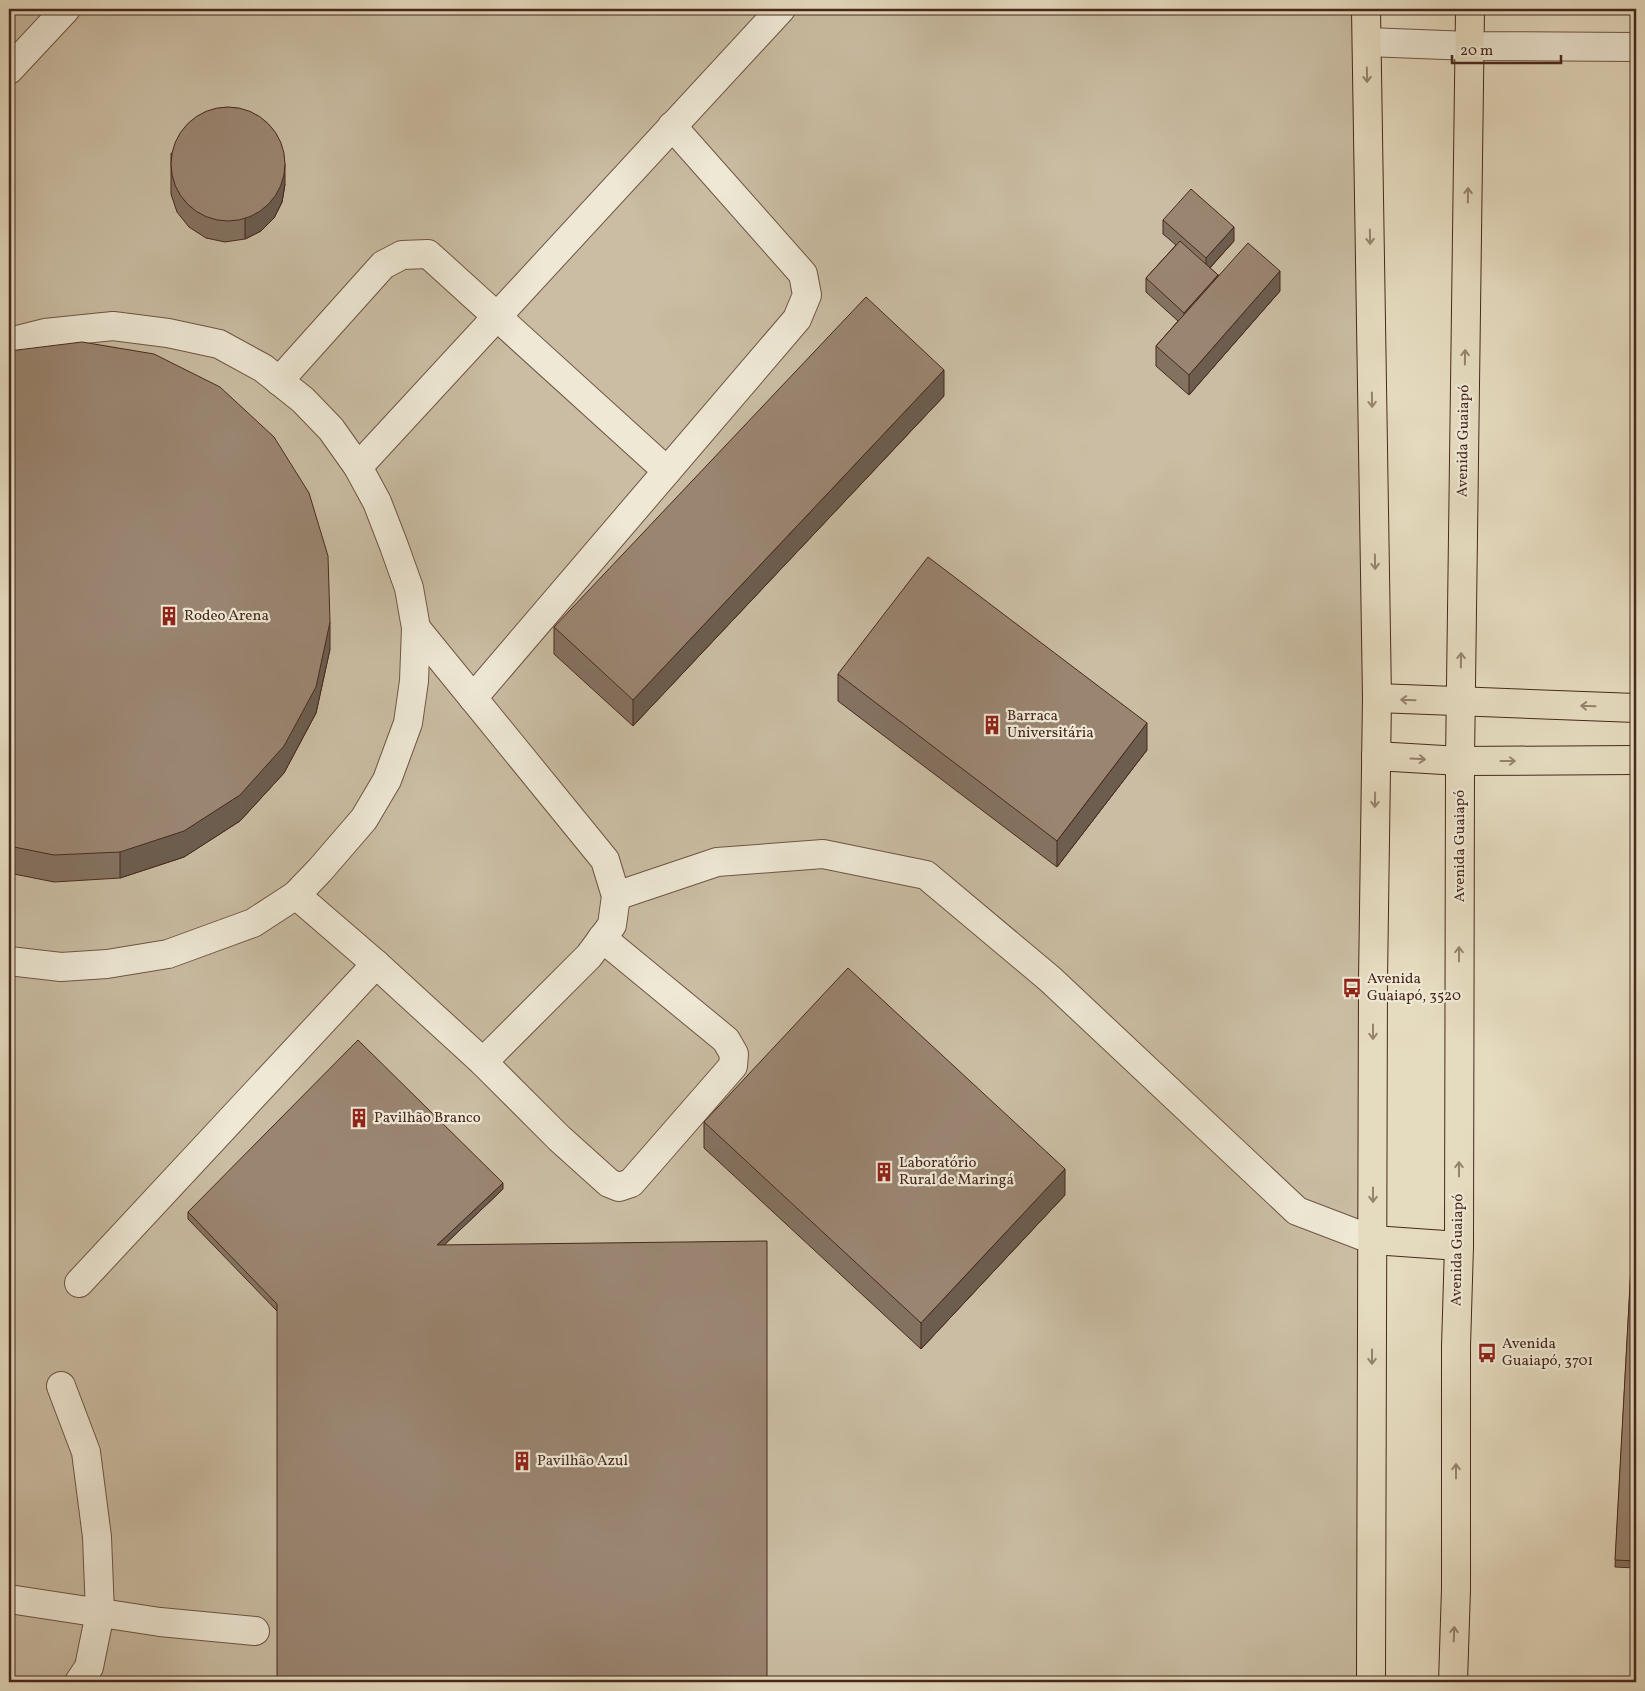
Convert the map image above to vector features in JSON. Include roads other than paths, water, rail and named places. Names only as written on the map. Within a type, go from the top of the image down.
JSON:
[{"type":"main road","points":[[1366,9],[1377,698],[1372,981],[1372,1682]]},
{"type":"main road","name":"Avenida Guaiapó","points":[[1453,1682],[1456,1589],[1456,1347],[1459,1246],[1460,702],[1470,9]]},
{"type":"main road","points":[[1377,698],[1636,708]]},
{"type":"main road","points":[[1376,756],[1460,761],[1636,760]]},
{"type":"main road","points":[[1373,1240],[1459,1246]]},
{"type":"street","points":[[9,70],[66,9]]},
{"type":"street","points":[[358,467],[781,9]]},
{"type":"street","points":[[1367,42],[1470,46],[1636,47]]},
{"type":"street","points":[[473,698],[798,318],[807,295],[803,274],[672,126]]},
{"type":"street","points":[[279,380],[383,265],[402,255],[428,254],[496,318],[667,471]]},
{"type":"street","points":[[9,342],[45,333],[113,326],[168,333],[219,344],[263,368],[303,400],[331,429],[358,467],[377,502],[394,546],[409,588],[416,628],[414,681],[408,723],[386,780],[364,819],[296,895],[253,923],[168,954],[107,964],[61,967],[9,964]]},
{"type":"street","points":[[416,628],[605,860],[616,896],[612,926],[589,956],[483,1062]]},
{"type":"street","points":[[616,896],[717,862],[823,854],[926,876],[1050,979],[1298,1211],[1373,1240]]},
{"type":"street","points":[[296,895],[376,964],[483,1062],[559,1138],[609,1183],[619,1187],[631,1183],[733,1066],[734,1054],[726,1040],[602,938]]},
{"type":"street","points":[[79,1283],[376,964]]},
{"type":"street","points":[[61,1386],[86,1452],[97,1537],[100,1613],[89,1667],[79,1682]]},
{"type":"street","points":[[9,1599],[160,1622],[255,1631]]},
{"type":"place","name":"Rodeo Arena","points":[[169,616]]},
{"type":"place","name":"Barraca Universitária","points":[[992,725]]},
{"type":"place","name":"Avenida Guaiapó, 3520","points":[[1352,988]]},
{"type":"place","name":"Pavilhão Branco","points":[[359,1118]]},
{"type":"place","name":"Laboratório Rural de Maringá","points":[[884,1172]]},
{"type":"place","name":"Avenida Guaiapó, 3701","points":[[1487,1353]]},
{"type":"place","name":"Pavilhão Azul","points":[[522,1461]]}]
